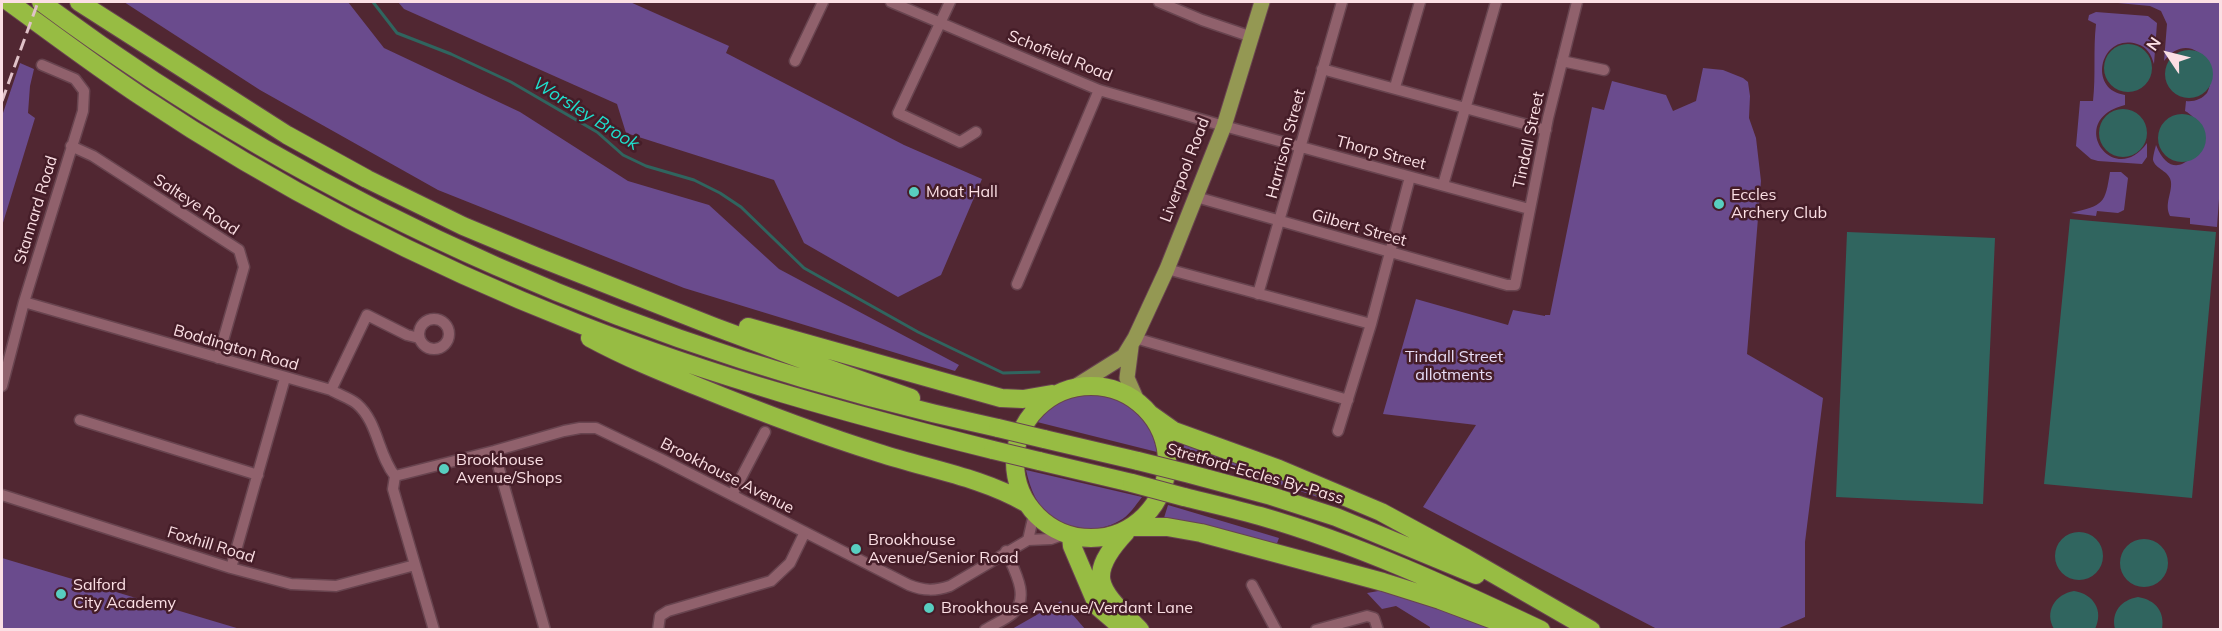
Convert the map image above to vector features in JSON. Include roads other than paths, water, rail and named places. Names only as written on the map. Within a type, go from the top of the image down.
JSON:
[{"type":"highway","points":[[9,2],[142,97],[268,174],[400,245],[537,307],[731,378],[836,410],[1260,516],[1324,538],[1448,587],[1541,630]]},
{"type":"highway","points":[[41,2],[172,92],[267,150],[407,226],[487,264],[606,312],[738,359],[881,400],[998,428]]},
{"type":"highway","points":[[79,2],[129,33]]},
{"type":"highway","points":[[90,2],[166,60],[288,135],[367,179],[463,226],[804,360],[998,428]]},
{"type":"highway","points":[[659,304],[718,318],[988,395],[1014,399],[1094,386],[1108,388],[1144,408],[1174,430],[1316,483],[1381,512],[1590,630]]},
{"type":"highway","points":[[537,307],[610,349],[736,402],[860,447],[1006,492],[1030,508],[1049,526],[1068,535],[1097,539],[1114,535],[1142,520],[1154,505],[1166,478],[1167,459],[1164,440],[1144,408]]},
{"type":"highway","points":[[1030,508],[1016,476],[1015,457],[1018,439],[1026,422],[1039,407],[1068,390]]},
{"type":"highway","name":"Stretford-Eccles By-Pass","points":[[998,428],[1190,474],[1268,495],[1336,517],[1514,591],[1590,630]]},
{"type":"highway","points":[[1140,630],[1108,597],[1102,584],[1102,568],[1108,554],[1130,528],[1167,527],[1201,533],[1383,582],[1440,600],[1520,630]]},
{"type":"highway","points":[[1068,535],[1098,607],[1125,630]]},
{"type":"main road","name":"Liverpool Road","points":[[1068,390],[1124,356],[1133,343],[1167,270],[1224,126],[1262,2]]},
{"type":"main road","name":"Liverpool Road","points":[[1133,343],[1127,378],[1144,408]]},
{"type":"street","points":[[795,61],[823,2]]},
{"type":"street","name":"Schofield Road","points":[[891,2],[1099,90],[1224,126]]},
{"type":"street","points":[[950,2],[898,113],[960,142],[976,132]]},
{"type":"street","points":[[1159,2],[1252,37]]},
{"type":"street","name":"Harrison Street","points":[[1258,294],[1342,2]]},
{"type":"street","points":[[1395,87],[1420,2]]},
{"type":"street","points":[[1443,186],[1496,2]]},
{"type":"street","name":"Tindall Street","points":[[1515,285],[1546,130],[1577,2]]},
{"type":"street","points":[[1562,61],[1604,70]]},
{"type":"street","name":"Stannard Road","points":[[2,386],[24,302],[83,111],[84,92],[75,79],[42,65]]},
{"type":"street","points":[[1322,69],[1395,87],[1546,130]]},
{"type":"street","points":[[1017,284],[1099,90]]},
{"type":"street","name":"Thorp Street","points":[[1224,126],[1529,209]]},
{"type":"street","name":"Salteye Road","points":[[71,146],[93,156],[239,250],[244,267],[218,358]]},
{"type":"street","points":[[1338,431],[1371,324],[1410,177]]},
{"type":"street","name":"Gilbert Street","points":[[1196,197],[1515,285]]},
{"type":"street","points":[[1167,270],[1371,324]]},
{"type":"street","name":"Boddington Road","points":[[24,302],[331,390],[357,404],[369,419],[388,468],[395,477]]},
{"type":"street","points":[[331,390],[367,315],[407,335],[419,338]]},
{"type":"street","points":[[1133,343],[1348,400]]},
{"type":"street","points":[[231,568],[285,378]]},
{"type":"street","points":[[80,420],[258,475]]},
{"type":"street","name":"Brookhouse Avenue","points":[[395,477],[494,452],[564,431],[580,428],[596,429],[909,585],[927,590],[950,586],[1028,540],[1051,539],[1068,535]]},
{"type":"street","points":[[732,495],[765,432]]},
{"type":"street","points":[[494,452],[545,630]]},
{"type":"street","points":[[395,477],[393,489],[434,630]]},
{"type":"street","name":"Foxhill Road","points":[[2,495],[231,568],[291,584],[316,587],[336,586],[415,565]]},
{"type":"street","points":[[1028,540],[1030,508]]},
{"type":"street","points":[[658,630],[660,616],[668,611],[771,581],[790,563],[805,532]]},
{"type":"street","points":[[985,630],[1012,614],[1020,602],[1020,586],[1006,551]]},
{"type":"street","points":[[1252,585],[1276,630]]},
{"type":"street","points":[[1316,630],[1367,616],[1374,618],[1378,630]]},
{"type":"water","points":[[2123,44],[2133,44],[2148,54],[2152,68],[2151,77],[2142,88],[2133,92],[2123,92],[2108,82],[2104,73],[2104,63],[2114,48]]},
{"type":"water","points":[[2184,50],[2194,50],[2209,60],[2213,74],[2212,83],[2203,94],[2194,98],[2184,98],[2169,88],[2165,79],[2165,69],[2175,54]]},
{"type":"water","points":[[2118,109],[2128,109],[2143,119],[2147,133],[2146,142],[2137,153],[2128,157],[2118,157],[2103,147],[2099,138],[2099,128],[2109,113]]},
{"type":"water","points":[[2177,114],[2187,114],[2202,124],[2206,138],[2205,147],[2196,158],[2187,162],[2177,162],[2162,152],[2158,143],[2158,133],[2168,118]]},
{"type":"water","points":[[2070,219],[2216,232],[2192,498],[2044,484]]},
{"type":"water","points":[[1847,232],[1995,238],[1983,504],[1836,497]]},
{"type":"water","points":[[2074,532],[2084,532],[2099,542],[2103,556],[2102,565],[2093,576],[2084,580],[2074,580],[2059,570],[2055,561],[2055,551],[2065,536]]},
{"type":"water","points":[[2139,539],[2149,539],[2164,549],[2168,563],[2167,572],[2158,583],[2149,587],[2139,587],[2124,577],[2120,568],[2120,558],[2130,543]]},
{"type":"water","points":[[2074,591],[2087,596],[2095,604],[2098,610],[2098,622],[2095,629],[2054,629],[2050,616],[2053,605],[2061,596]]},
{"type":"water","points":[[2138,597],[2150,601],[2158,608],[2162,617],[2162,629],[2115,629],[2116,612],[2122,604]]},
{"type":"waterway","name":"Worsley Brook","points":[[373,2],[397,33],[451,54],[511,82],[597,132],[623,155],[646,166],[694,180],[720,193],[741,207],[804,268],[918,332],[1003,373],[1039,372]]},
{"type":"railway","points":[[2,101],[38,2]]},
{"type":"place","name":"Moat Hall","points":[[914,192]]},
{"type":"place","name":"Eccles Archery Club","points":[[1719,204]]},
{"type":"place","name":"Brookhouse Avenue/Shops","points":[[444,469]]},
{"type":"place","name":"Brookhouse Avenue/Senior Road","points":[[856,549]]},
{"type":"place","name":"Salford City Academy","points":[[61,594]]},
{"type":"place","name":"Brookhouse Avenue/Verdant Lane","points":[[929,608]]},
{"type":"park label","name":"Tindall Street allotments","points":[[1454,366]]}]
